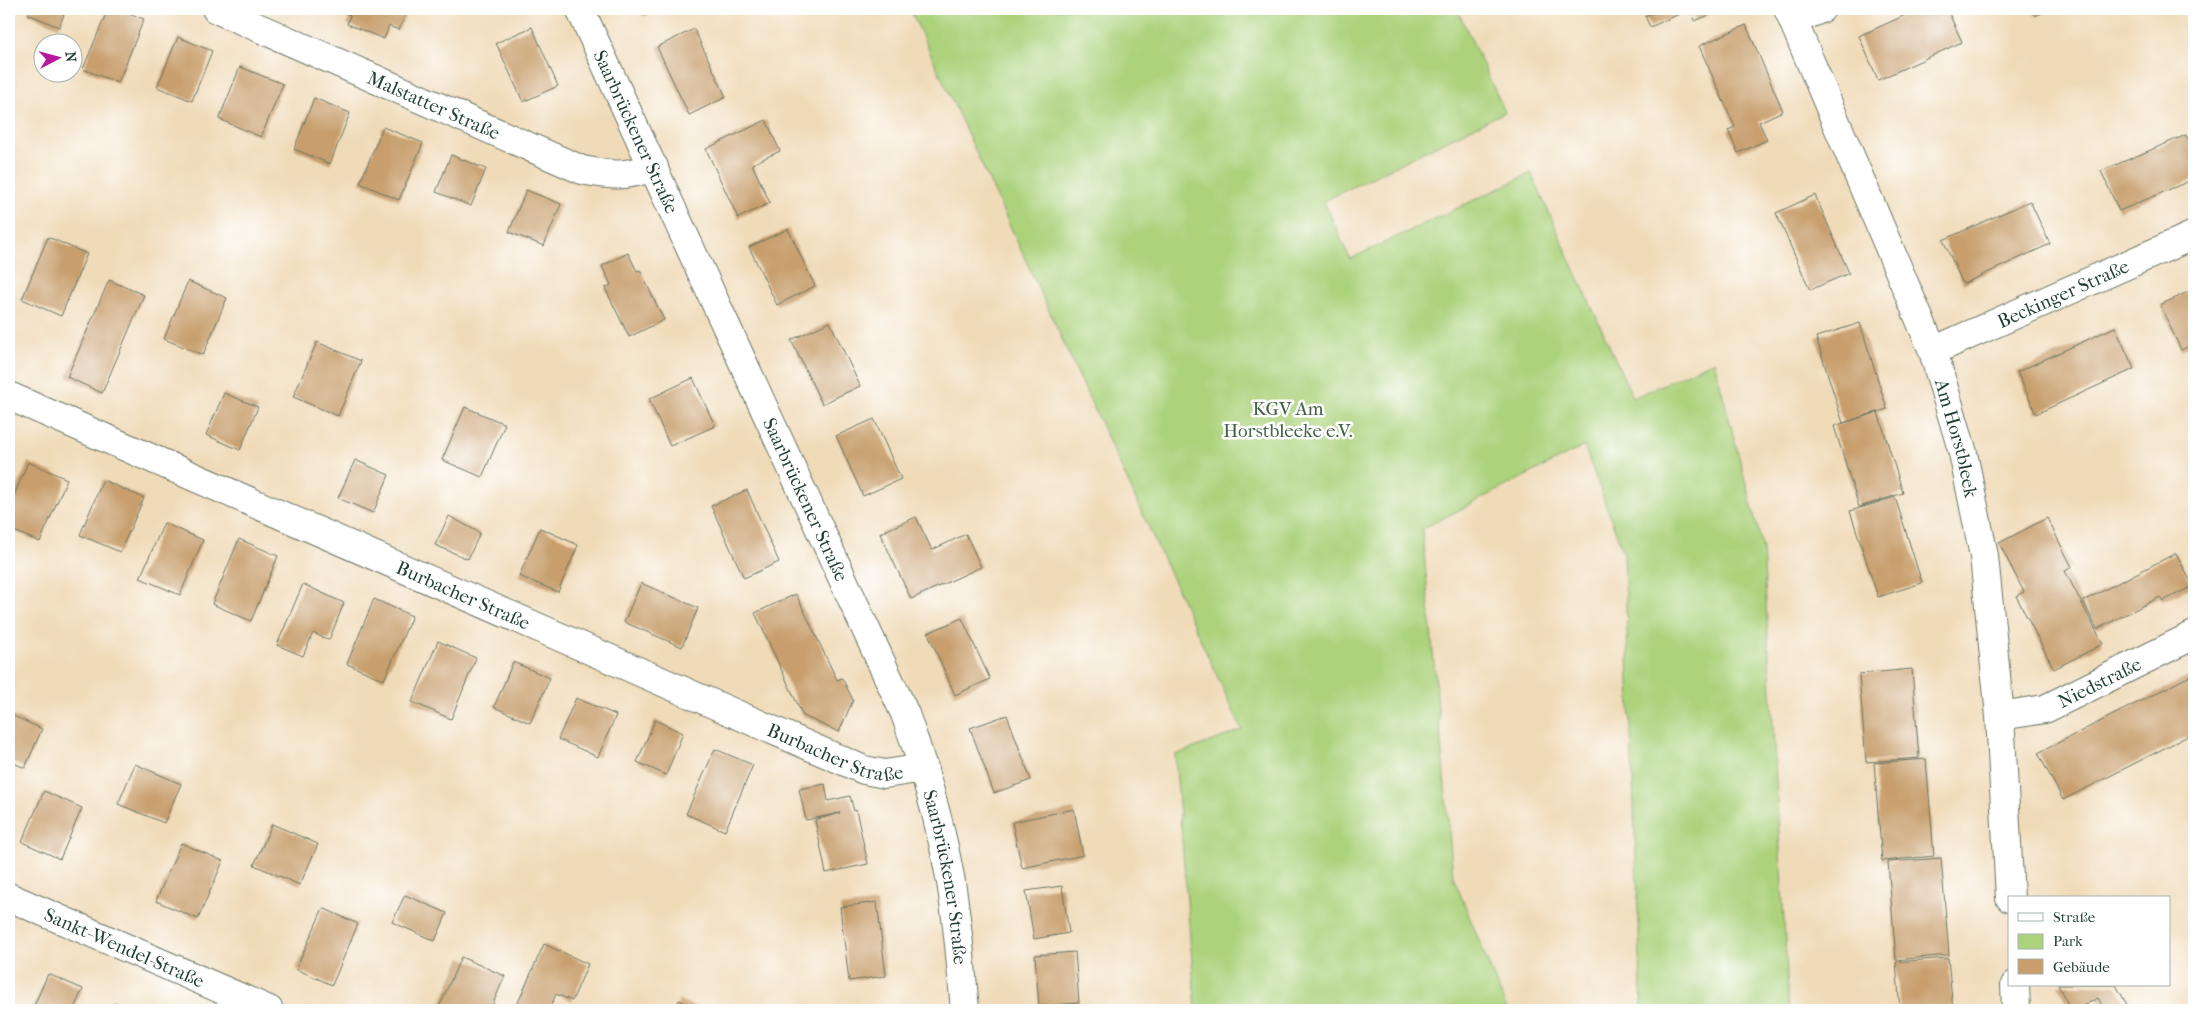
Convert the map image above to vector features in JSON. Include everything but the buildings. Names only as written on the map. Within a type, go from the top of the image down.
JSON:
[{"type":"street","name":"Malstatter Straße","points":[[216,9],[582,170],[609,176],[631,174],[654,167]]},
{"type":"street","name":"Saarbrückener Straße","points":[[580,9],[905,714],[924,768],[950,876],[959,940],[965,1010]]},
{"type":"street","points":[[1791,15],[1820,9]]},
{"type":"street","name":"Am Horstbleek","points":[[1791,15],[1933,350],[1963,452],[1984,556],[2000,716],[2010,896]]},
{"type":"street","name":"Beckinger Straße","points":[[1933,350],[2194,234]]},
{"type":"street","name":"Burbacher Straße","points":[[9,396],[864,770],[885,774],[924,768]]},
{"type":"street","name":"Niedstraße","points":[[2000,716],[2045,708],[2194,634]]},
{"type":"street","name":"Sankt-Wendel-Straße","points":[[9,896],[269,1010]]},
{"type":"street","points":[[2015,986],[2016,1010]]},
{"type":"green space","name":"KGV Am Horstbleeke e.V.","points":[[910,9],[1457,9],[1505,112],[1324,201],[1350,259],[1531,173],[1633,398],[1714,361],[1763,549],[1789,1010],[1642,1010],[1624,554],[1584,446],[1422,529],[1453,876],[1507,1010],[1196,1010],[1175,755],[1242,730]]}]
